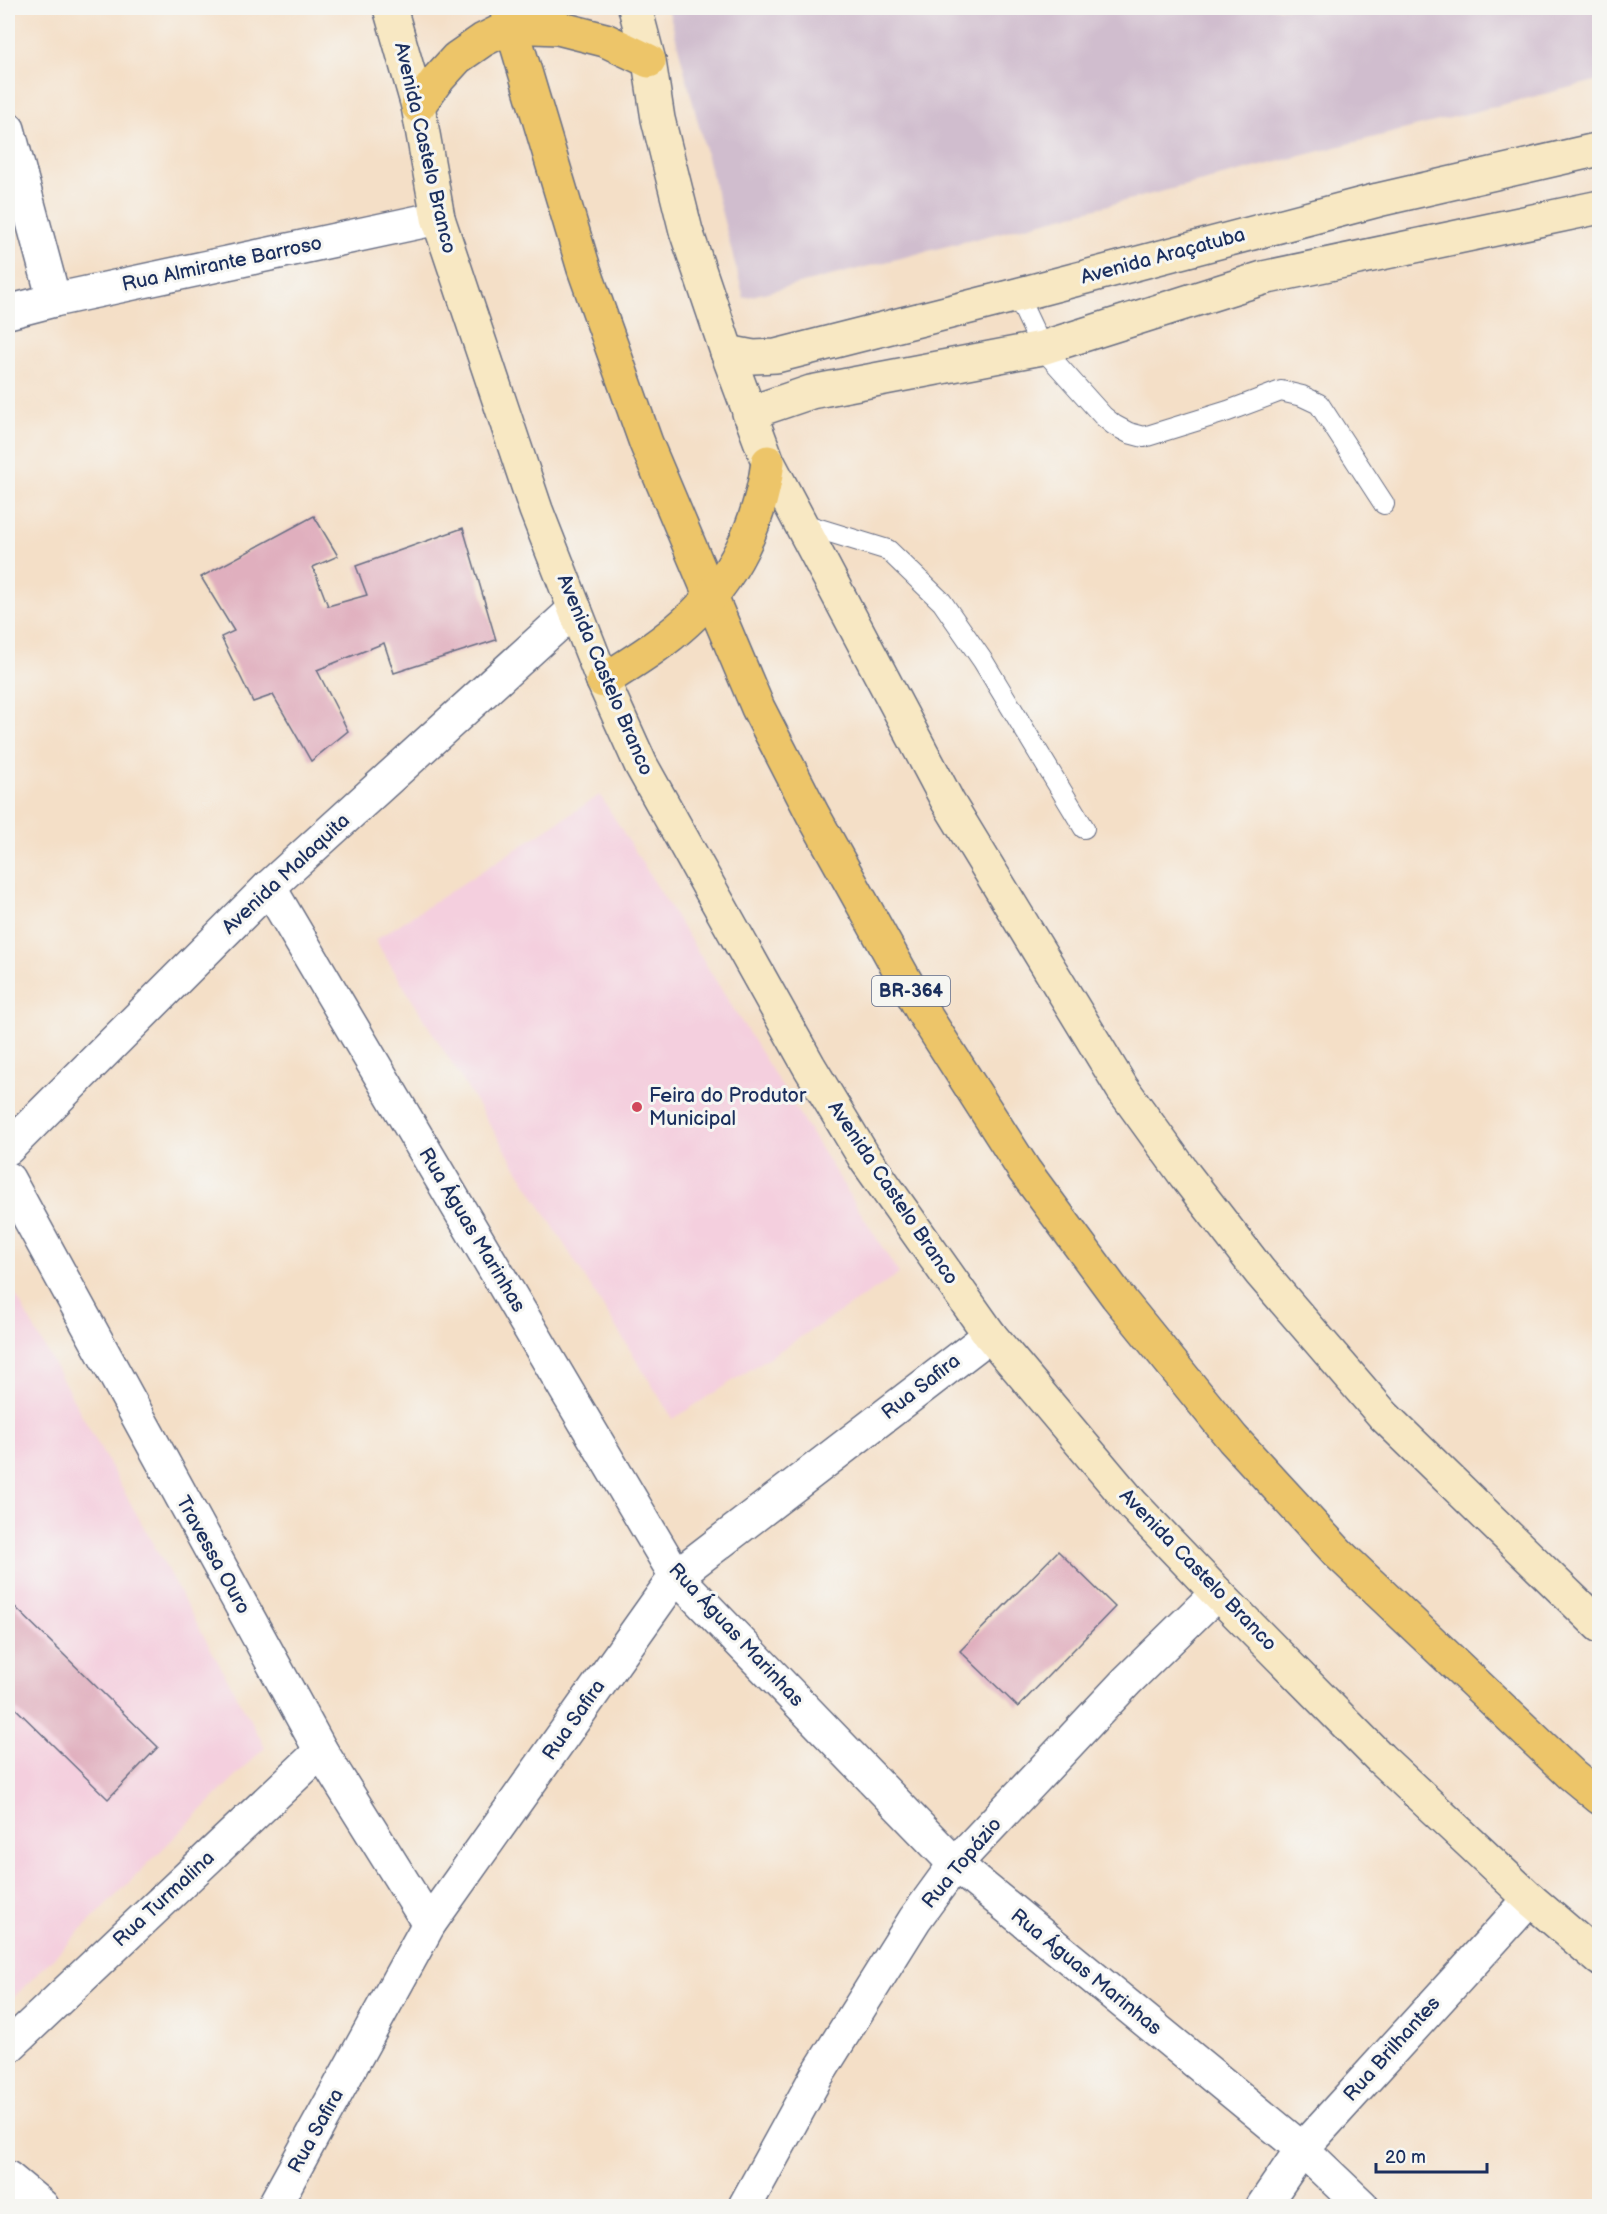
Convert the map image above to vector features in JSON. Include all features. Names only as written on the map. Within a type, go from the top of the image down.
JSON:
[{"type":"highway","points":[[418,106],[436,81],[458,58],[483,40],[508,17],[605,40],[649,61]]},
{"type":"highway","name":"BR-364","points":[[508,17],[584,269],[646,443],[758,708],[812,813],[921,1009],[1024,1170],[1097,1269],[1233,1439],[1339,1554],[1599,1798]]},
{"type":"highway","points":[[603,681],[660,644],[687,621],[711,595],[740,556],[750,534],[759,510],[768,462]]},
{"type":"main road","name":"Avenida Castelo Branco","points":[[390,8],[418,106],[438,219],[536,510],[603,681],[641,765],[815,1076],[864,1157],[990,1335],[1133,1505],[1380,1758],[1530,1899],[1599,1959]]},
{"type":"main road","points":[[635,8],[649,61],[658,119],[686,231],[727,352],[768,462],[948,802],[1122,1088],[1185,1175],[1260,1272],[1384,1416],[1599,1626]]},
{"type":"main road","name":"Avenida Araçatuba","points":[[727,352],[753,357],[776,356],[1378,200],[1599,149]]},
{"type":"main road","points":[[749,413],[811,392],[1042,348],[1263,278],[1599,207]]},
{"type":"street","points":[[8,129],[54,300]]},
{"type":"street","name":"Rua Almirante Barroso","points":[[8,312],[54,300],[438,219]]},
{"type":"street","name":"Avenida Malaquita","points":[[8,1148],[269,887],[575,609]]},
{"type":"street","name":"Rua Águas Marinhas","points":[[269,887],[676,1576],[955,1864],[1302,2149],[1362,2206]]},
{"type":"street","name":"Travessa Ouro","points":[[8,1179],[321,1751],[429,1924]]},
{"type":"street","name":"Rua Safira","points":[[274,2206],[429,1924],[676,1576],[990,1335]]},
{"type":"street","name":"Rua Topázio","points":[[745,2206],[816,2077],[915,1919],[955,1864],[1126,1681],[1217,1593]]},
{"type":"street","name":"Rua Turmalina","points":[[8,2047],[321,1751]]},
{"type":"street","name":"Rua Brilhantes","points":[[1263,2206],[1302,2149],[1530,1899]]},
{"type":"street","points":[[8,2178],[42,2206]]},
{"type":"lane","points":[[1017,295],[1042,348],[1114,425],[1129,433],[1144,437],[1228,411],[1281,391],[1302,396],[1319,404],[1384,504]]},
{"type":"lane","points":[[800,523],[888,550],[942,602],[982,661],[1084,828]]},
{"type":"shaded area","points":[[668,8],[1599,8],[1599,80],[744,298]]},
{"type":"shaded area","name":"Feira do Produtor Municipal","points":[[600,795],[899,1274],[673,1419],[375,940]]},
{"type":"shaded area","points":[[8,1281],[265,1747],[8,2003]]},
{"type":"building","points":[[314,516],[338,556],[313,567],[328,606],[367,595],[356,566],[463,528],[496,640],[394,673],[384,643],[317,670],[348,731],[311,761],[273,695],[253,702],[221,637],[234,631],[201,577]]},
{"type":"building","points":[[1058,1551],[1115,1607],[1018,1707],[960,1651]]},
{"type":"building","points":[[8,1600],[158,1747],[108,1799],[8,1701]]},
{"type":"place","name":"Feira do Produtor Municipal","points":[[637,1107]]}]
